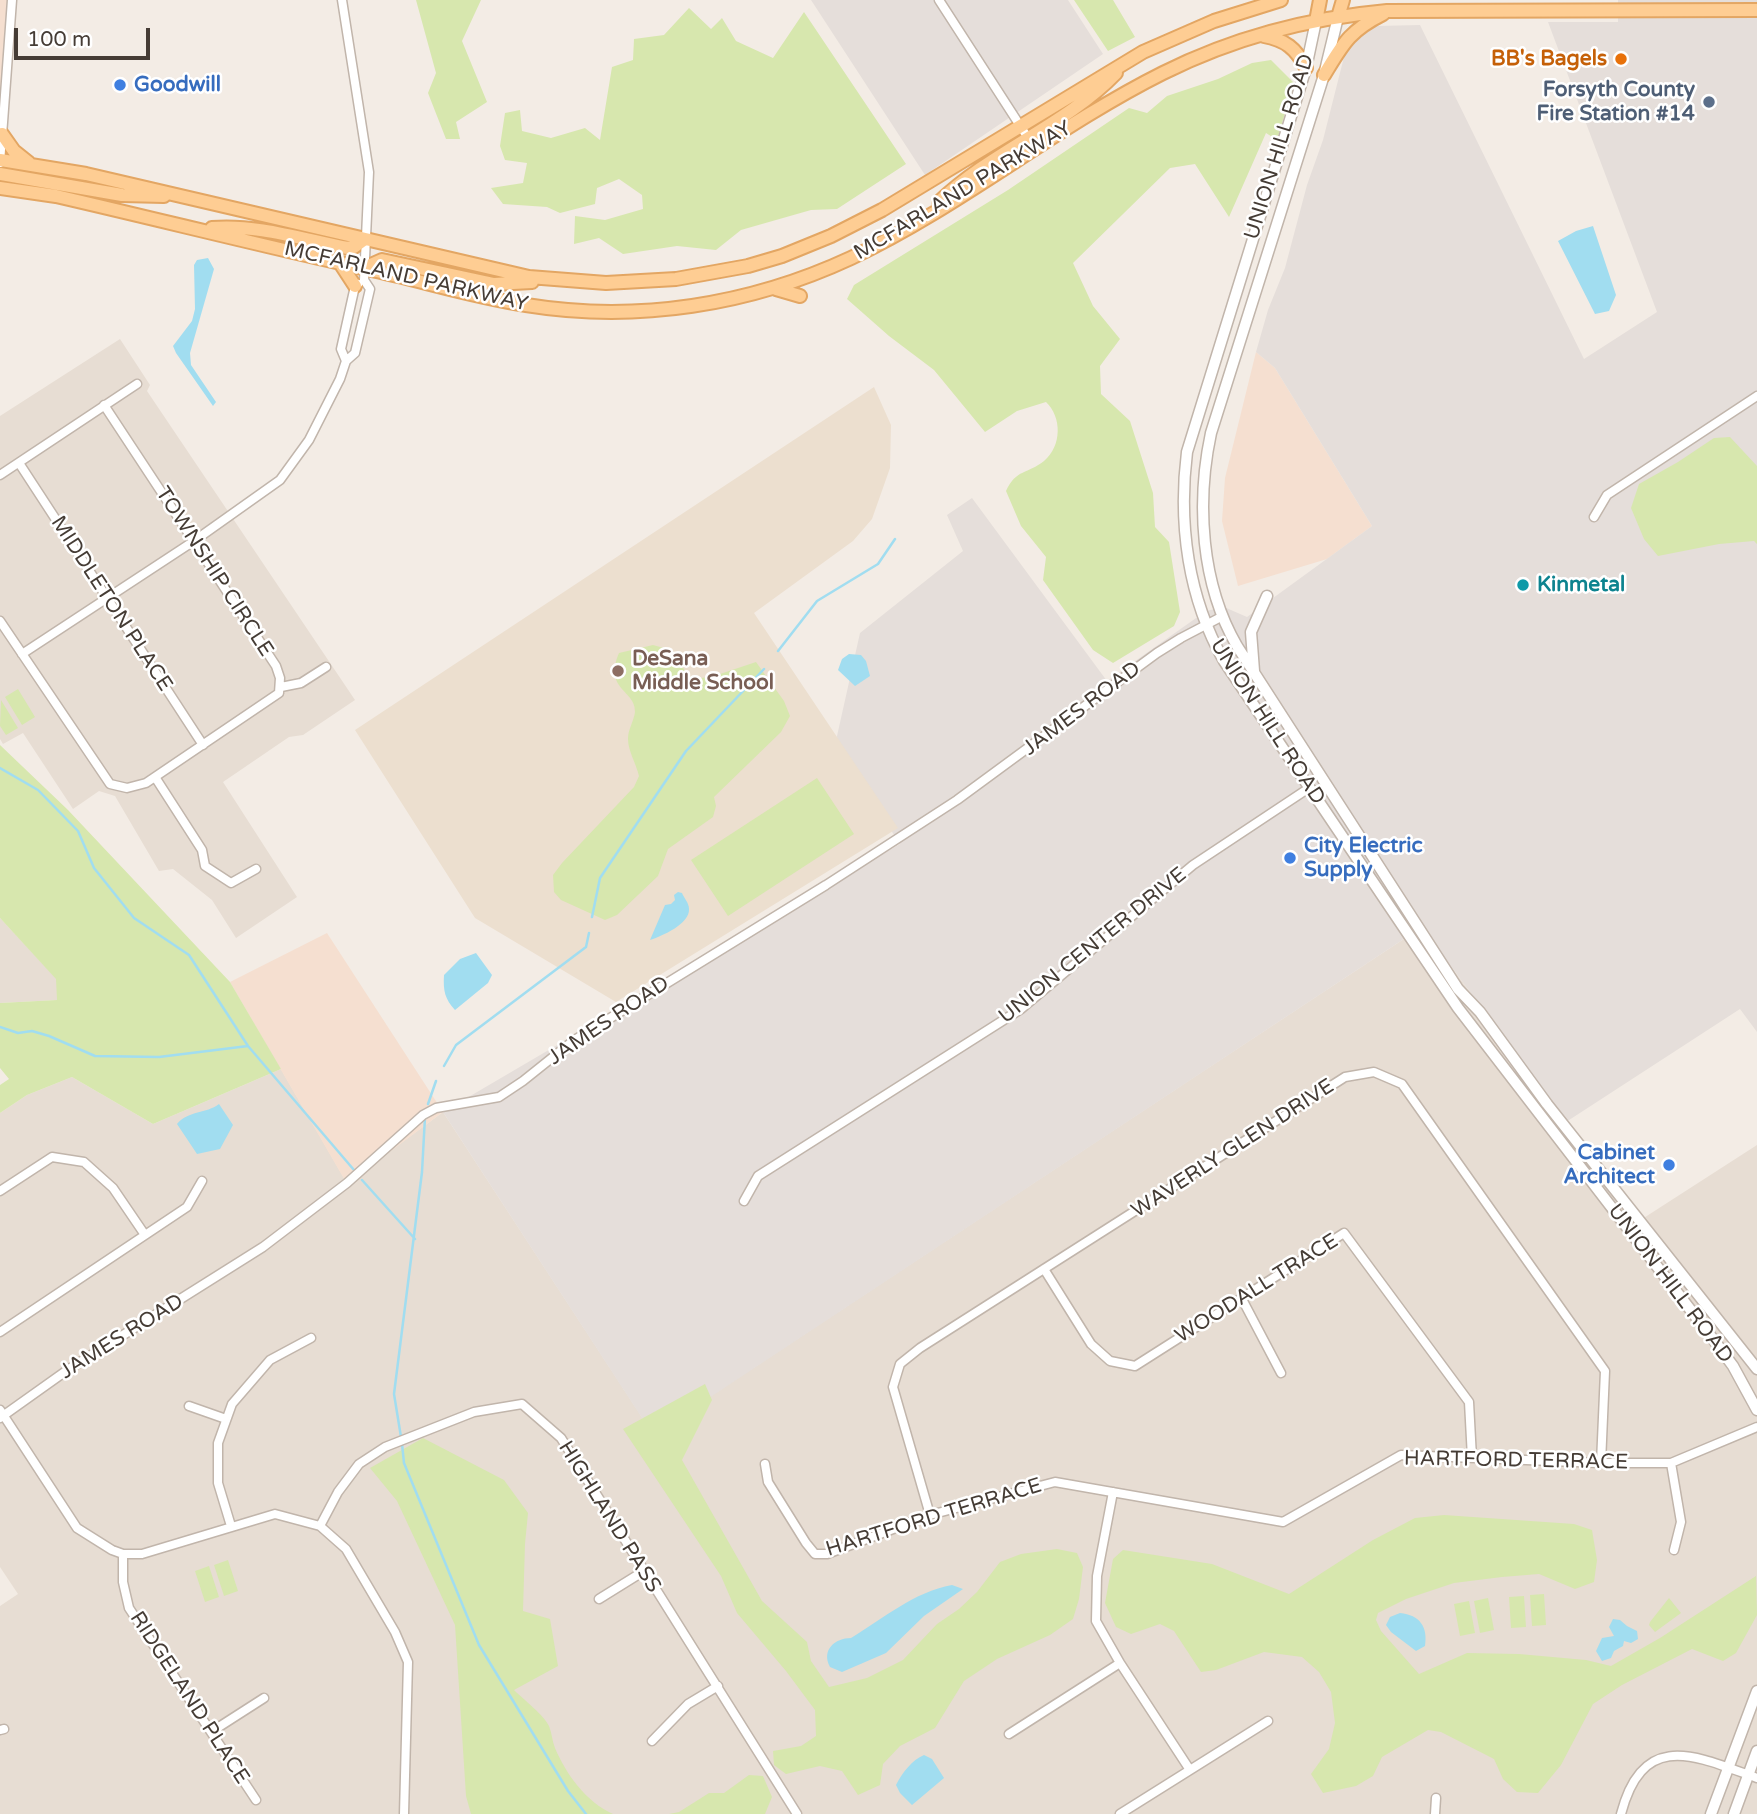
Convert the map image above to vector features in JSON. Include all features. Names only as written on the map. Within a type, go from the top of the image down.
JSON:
[{"type":"main road","name":"MCFARLAND PARKWAY","points":[[0,160],[175,195],[546,280],[606,283],[658,281],[720,272],[813,244],[865,220],[1125,62],[1193,29],[1281,0]]},
{"type":"main road","name":"UNION HILL ROAD","points":[[1316,20],[1320,0]]},
{"type":"main road","name":"UNION HILL ROAD","points":[[1338,17],[1343,0]]},
{"type":"main road","name":"MCFARLAND PARKWAY","points":[[0,188],[56,196],[340,262],[361,278],[522,304],[591,311],[630,312],[683,307],[735,299],[772,289],[852,257],[927,216],[1163,73],[1260,35],[1316,20],[1387,11],[1709,5],[1757,10]]},
{"type":"main road","points":[[1324,75],[1347,38],[1363,24],[1387,11]]},
{"type":"main road","points":[[1260,35],[1285,42],[1294,49],[1306,68]]},
{"type":"main road","points":[[927,216],[960,183],[982,166],[1085,102],[1125,62]]},
{"type":"main road","points":[[2,134],[14,151],[29,164]]},
{"type":"main road","points":[[0,174],[122,195],[175,195]]},
{"type":"main road","points":[[201,230],[227,227],[348,248],[365,239]]},
{"type":"main road","points":[[340,262],[361,278],[382,260],[494,284],[546,280]]},
{"type":"main road","points":[[772,289],[800,296]]},
{"type":"street","points":[[0,166],[12,0]]},
{"type":"street","points":[[342,0],[369,172],[361,278],[341,349],[346,361]]},
{"type":"street","points":[[939,0],[1036,149]]},
{"type":"street","name":"UNION HILL ROAD","points":[[1338,17],[1324,75],[1211,433],[1206,457],[1203,513],[1206,544],[1221,617],[1255,675],[1458,989],[1480,1012],[1547,1104],[1757,1369]]},
{"type":"street","name":"UNION HILL ROAD","points":[[1316,20],[1306,68],[1187,452],[1184,508],[1187,551],[1194,591],[1205,625],[1224,661],[1458,1008],[1716,1343],[1733,1366],[1757,1410]]},
{"type":"street","points":[[22,654],[194,541],[280,480],[309,440],[340,379],[346,361],[355,353],[369,289],[361,278]]},
{"type":"street","points":[[0,475],[137,384]]},
{"type":"street","points":[[1594,517],[1607,495],[1757,396]]},
{"type":"street","name":"TOWNSHIP CIRCLE","points":[[104,405],[276,666],[281,687]]},
{"type":"street","name":"MIDDLETON PLACE","points":[[19,463],[203,745]]},
{"type":"street","points":[[1255,675],[1251,632],[1267,596]]},
{"type":"street","name":"JAMES ROAD","points":[[1,1414],[263,1247],[322,1203],[423,1115],[436,1108],[499,1097],[573,1041],[894,843],[1157,653],[1221,617]]},
{"type":"street","points":[[0,621],[110,784],[127,788],[155,777],[261,706],[279,693],[281,687],[301,683],[326,667]]},
{"type":"street","points":[[155,777],[202,850],[205,866],[231,883],[256,869]]},
{"type":"street","name":"UNION CENTER DRIVE","points":[[744,1201],[758,1176],[1021,1009],[1194,865],[1309,788]]},
{"type":"street","name":"WAVERLY GLEN DRIVE","points":[[930,1515],[893,1387],[900,1364],[920,1348],[1345,1077],[1374,1072],[1402,1084],[1605,1371],[1601,1463]]},
{"type":"street","points":[[0,1191],[52,1157],[85,1162],[113,1188],[145,1235]]},
{"type":"street","points":[[0,1332],[187,1207],[202,1181]]},
{"type":"street","name":"WOODALL TRACE","points":[[1044,1269],[1091,1343],[1110,1360],[1135,1366],[1344,1233],[1469,1402],[1472,1458]]},
{"type":"street","points":[[1242,1299],[1281,1373]]},
{"type":"street","points":[[231,1526],[218,1483],[218,1443],[232,1404],[270,1360],[311,1338]]},
{"type":"street","name":"HIGHLAND PASS","points":[[320,1526],[338,1492],[359,1464],[384,1447],[474,1412],[522,1404],[561,1438],[797,1814]]},
{"type":"street","points":[[188,1406],[226,1419]]},
{"type":"street","points":[[1,1414],[77,1528],[112,1550],[142,1554],[275,1514],[320,1526],[346,1549],[394,1632],[408,1662],[404,1814]]},
{"type":"street","name":"HARTFORD TERRACE","points":[[765,1464],[768,1482],[806,1543],[815,1554],[827,1554],[930,1515],[1055,1482],[1283,1522],[1401,1455],[1671,1463],[1703,1452],[1757,1427]]},
{"type":"street","points":[[1671,1463],[1681,1522],[1674,1550]]},
{"type":"street","points":[[1113,1492],[1097,1576],[1096,1620],[1120,1663],[1190,1770]]},
{"type":"street","name":"RIDGELAND PLACE","points":[[123,1553],[123,1582],[129,1608],[256,1800]]},
{"type":"street","points":[[599,1599],[644,1571]]},
{"type":"street","points":[[1009,1734],[1120,1663]]},
{"type":"street","points":[[652,1741],[688,1704],[718,1686]]},
{"type":"street","points":[[1711,1814],[1757,1691]]},
{"type":"street","points":[[211,1732],[264,1698]]},
{"type":"street","points":[[1120,1814],[1268,1721]]},
{"type":"street","points":[[1734,1814],[1753,1776],[1757,1751]]},
{"type":"street","points":[[1621,1814],[1627,1792],[1637,1774],[1657,1759],[1686,1755],[1753,1776]]},
{"type":"street","points":[[1435,1814],[1436,1798]]},
{"type":"shaded area","points":[[0,0],[11,0],[6,70],[0,94]]},
{"type":"shaded area","points":[[811,0],[1068,0],[1103,54],[925,175]]},
{"type":"shaded area","points":[[1618,0],[1757,0],[1757,1032],[1740,1009],[1566,1122],[1422,927],[653,1435],[443,1112],[900,844],[835,745],[860,633],[963,551],[947,515],[972,498],[1107,681],[1206,611],[1224,607],[1247,617],[1372,526],[1275,368],[1256,352],[1268,310],[1285,268],[1307,185],[1323,140],[1345,53],[1358,34],[1377,26],[1420,25],[1584,359],[1657,312],[1548,22],[1618,22]]},
{"type":"shaded area","points":[[120,339],[150,385],[147,391],[355,700],[303,735],[289,737],[223,782],[297,897],[236,938],[212,900],[173,869],[159,871],[115,796],[99,791],[73,809],[23,733],[3,744],[0,739],[0,416]]},
{"type":"shaded area","points":[[1256,352],[1275,368],[1372,526],[1327,559],[1238,586],[1222,521],[1225,478]]},
{"type":"shaded area","name":"DeSana Middle School","points":[[874,387],[891,425],[890,468],[872,519],[853,541],[754,613],[898,828],[616,1002],[475,918],[355,730]]},
{"type":"shaded area","points":[[0,918],[57,979],[57,1000],[0,1003]]},
{"type":"shaded area","points":[[1422,927],[1639,1221],[1757,1145],[1757,1814],[0,1814],[0,1606],[18,1594],[0,1567],[0,1113],[27,1095],[72,1077],[153,1124],[281,1069],[347,1183],[443,1112],[653,1434]]},
{"type":"shaded area","points":[[327,933],[443,1112],[347,1184],[230,982]]},
{"type":"green space","points":[[416,0],[481,0],[462,41],[487,102],[456,122],[460,139],[446,139],[428,93],[436,73]]},
{"type":"green space","points":[[1074,0],[1113,0],[1135,37],[1108,51]]},
{"type":"green space","points":[[689,8],[711,29],[722,18],[736,41],[773,58],[804,12],[906,164],[837,209],[811,210],[741,230],[716,250],[677,246],[623,254],[599,238],[574,244],[575,216],[605,220],[643,209],[642,195],[619,179],[597,188],[595,204],[560,213],[547,207],[503,204],[491,188],[523,183],[527,163],[505,160],[500,146],[505,113],[520,110],[522,131],[551,138],[585,128],[600,140],[612,67],[633,60],[634,39],[664,35]]},
{"type":"green space","points":[[1271,60],[1294,83],[1277,140],[1266,133],[1229,217],[1195,164],[1170,168],[1073,263],[1093,306],[1120,339],[1100,366],[1101,394],[1130,421],[1153,493],[1155,527],[1169,542],[1180,612],[1174,626],[1113,663],[1093,650],[1043,580],[1046,557],[1021,526],[1006,491],[1018,475],[1044,461],[1054,448],[1058,432],[1051,408],[1046,402],[1017,411],[985,432],[934,370],[889,336],[847,299],[854,285],[1008,190],[1129,108],[1147,113],[1167,96],[1218,79],[1252,63]]},
{"type":"green space","points":[[1730,437],[1757,466],[1757,544],[1754,541],[1719,544],[1658,556],[1644,539],[1631,508],[1639,484],[1714,438]]},
{"type":"green space","points":[[653,645],[671,650],[688,675],[695,679],[714,676],[756,662],[784,701],[790,716],[781,732],[714,797],[716,806],[713,817],[668,849],[658,876],[617,915],[605,920],[561,900],[554,892],[553,875],[634,787],[639,776],[628,739],[635,712],[634,705],[617,682],[615,665],[619,653]]},
{"type":"green space","points":[[18,689],[35,717],[22,725],[5,697]]},
{"type":"green space","points":[[1,700],[18,728],[6,735],[0,726]]},
{"type":"green space","points":[[0,745],[68,810],[230,982],[281,1069],[153,1124],[72,1077],[27,1095],[0,1113],[0,1085],[9,1079],[0,1068],[0,1003],[57,1000],[56,979],[0,918]]},
{"type":"green space","points":[[817,778],[854,834],[728,916],[691,860]]},
{"type":"green space","points":[[705,1384],[712,1400],[682,1460],[762,1601],[807,1642],[811,1661],[829,1687],[867,1678],[903,1660],[937,1624],[977,1592],[1000,1562],[1021,1554],[1057,1549],[1077,1553],[1083,1567],[1079,1599],[1073,1619],[1050,1635],[997,1659],[964,1681],[935,1728],[900,1746],[883,1764],[880,1785],[858,1795],[842,1771],[820,1766],[786,1774],[774,1765],[773,1751],[801,1746],[816,1736],[815,1710],[737,1613],[721,1576],[623,1429]]},
{"type":"green space","points":[[423,1438],[504,1480],[528,1513],[523,1611],[550,1619],[558,1666],[514,1690],[546,1722],[560,1758],[578,1786],[594,1802],[613,1814],[471,1814],[466,1796],[455,1625],[397,1501],[370,1468]]},
{"type":"green space","points":[[1444,1515],[1574,1524],[1592,1530],[1597,1560],[1594,1582],[1575,1589],[1539,1574],[1454,1583],[1406,1599],[1378,1613],[1376,1620],[1381,1631],[1419,1674],[1467,1653],[1586,1660],[1611,1666],[1756,1576],[1757,1615],[1736,1653],[1723,1661],[1692,1649],[1622,1685],[1593,1704],[1561,1765],[1538,1793],[1517,1792],[1503,1779],[1494,1759],[1441,1732],[1428,1730],[1382,1757],[1373,1776],[1356,1786],[1323,1793],[1311,1774],[1329,1749],[1335,1723],[1331,1692],[1319,1672],[1302,1657],[1264,1652],[1216,1670],[1201,1672],[1174,1631],[1160,1624],[1131,1634],[1116,1627],[1105,1603],[1113,1559],[1123,1550],[1212,1564],[1289,1594],[1373,1540],[1415,1518]]},
{"type":"green space","points":[[228,1560],[238,1591],[224,1596],[214,1565]]},
{"type":"green space","points":[[209,1566],[219,1597],[205,1602],[195,1571]]},
{"type":"green space","points":[[1544,1594],[1546,1625],[1532,1626],[1530,1595]]},
{"type":"green space","points":[[1524,1596],[1526,1627],[1511,1628],[1509,1597]]},
{"type":"green space","points":[[1488,1598],[1494,1630],[1480,1633],[1474,1601]]},
{"type":"green space","points":[[1669,1598],[1681,1613],[1655,1632],[1649,1625],[1650,1622]]},
{"type":"green space","points":[[1469,1601],[1475,1633],[1460,1636],[1454,1604]]},
{"type":"green space","points":[[749,1775],[763,1776],[772,1797],[765,1814],[669,1814],[679,1812],[709,1793],[724,1793]]},
{"type":"water","points":[[1593,226],[1616,295],[1609,311],[1595,314],[1558,241],[1576,231]]},
{"type":"water","points":[[208,258],[214,269],[190,353],[191,365],[216,402],[213,406],[173,346],[192,321],[195,309],[194,265],[197,260]]},
{"type":"water","points":[[849,654],[861,655],[866,661],[870,676],[855,686],[838,670],[842,659]]},
{"type":"water","points":[[682,893],[689,909],[685,920],[674,929],[650,940],[665,905],[675,900],[674,895]]},
{"type":"water","points":[[476,953],[492,975],[488,983],[455,1010],[445,994],[444,975],[460,959]]},
{"type":"water","points":[[219,1104],[233,1125],[220,1149],[197,1154],[177,1124],[187,1116]]},
{"type":"water","points":[[952,1585],[963,1589],[924,1616],[886,1653],[842,1672],[830,1667],[828,1650],[835,1643],[851,1638],[925,1593]]},
{"type":"water","points":[[1400,1613],[1413,1616],[1421,1623],[1425,1633],[1425,1646],[1416,1651],[1391,1632],[1386,1625],[1390,1617]]},
{"type":"water","points":[[1613,1619],[1620,1620],[1637,1631],[1638,1639],[1631,1643],[1624,1641],[1623,1646],[1614,1651],[1611,1658],[1602,1661],[1596,1651],[1602,1638],[1614,1636],[1609,1627]]},
{"type":"water","points":[[924,1755],[932,1759],[944,1778],[912,1805],[896,1785],[908,1767]]},
{"type":"waterway","points":[[778,651],[817,601],[878,564],[895,539]]},
{"type":"waterway","points":[[592,917],[600,878],[686,751],[764,669]]},
{"type":"waterway","points":[[0,768],[38,790],[78,831],[94,868],[134,918],[189,955],[248,1046],[354,1170]]},
{"type":"waterway","points":[[444,1066],[456,1045],[586,947],[589,933]]},
{"type":"waterway","points":[[0,1027],[18,1033],[32,1031],[49,1036],[95,1056],[159,1057],[248,1046]]},
{"type":"waterway","points":[[428,1104],[436,1081]]},
{"type":"waterway","points":[[401,1437],[394,1394],[422,1172],[425,1117]]},
{"type":"waterway","points":[[362,1180],[415,1239]]},
{"type":"waterway","points":[[402,1444],[404,1463],[479,1645],[568,1791],[586,1814]]},
{"type":"place","name":"BB's Bagels","points":[[1621,59]]},
{"type":"place","name":"Goodwill","points":[[120,85]]},
{"type":"place","name":"Forsyth County Fire Station #14","points":[[1709,102]]},
{"type":"place","name":"Kinmetal","points":[[1523,585]]},
{"type":"place","name":"DeSana Middle School","points":[[618,671]]},
{"type":"place","name":"City Electric Supply","points":[[1290,858]]},
{"type":"place","name":"Cabinet Architect","points":[[1669,1165]]}]
